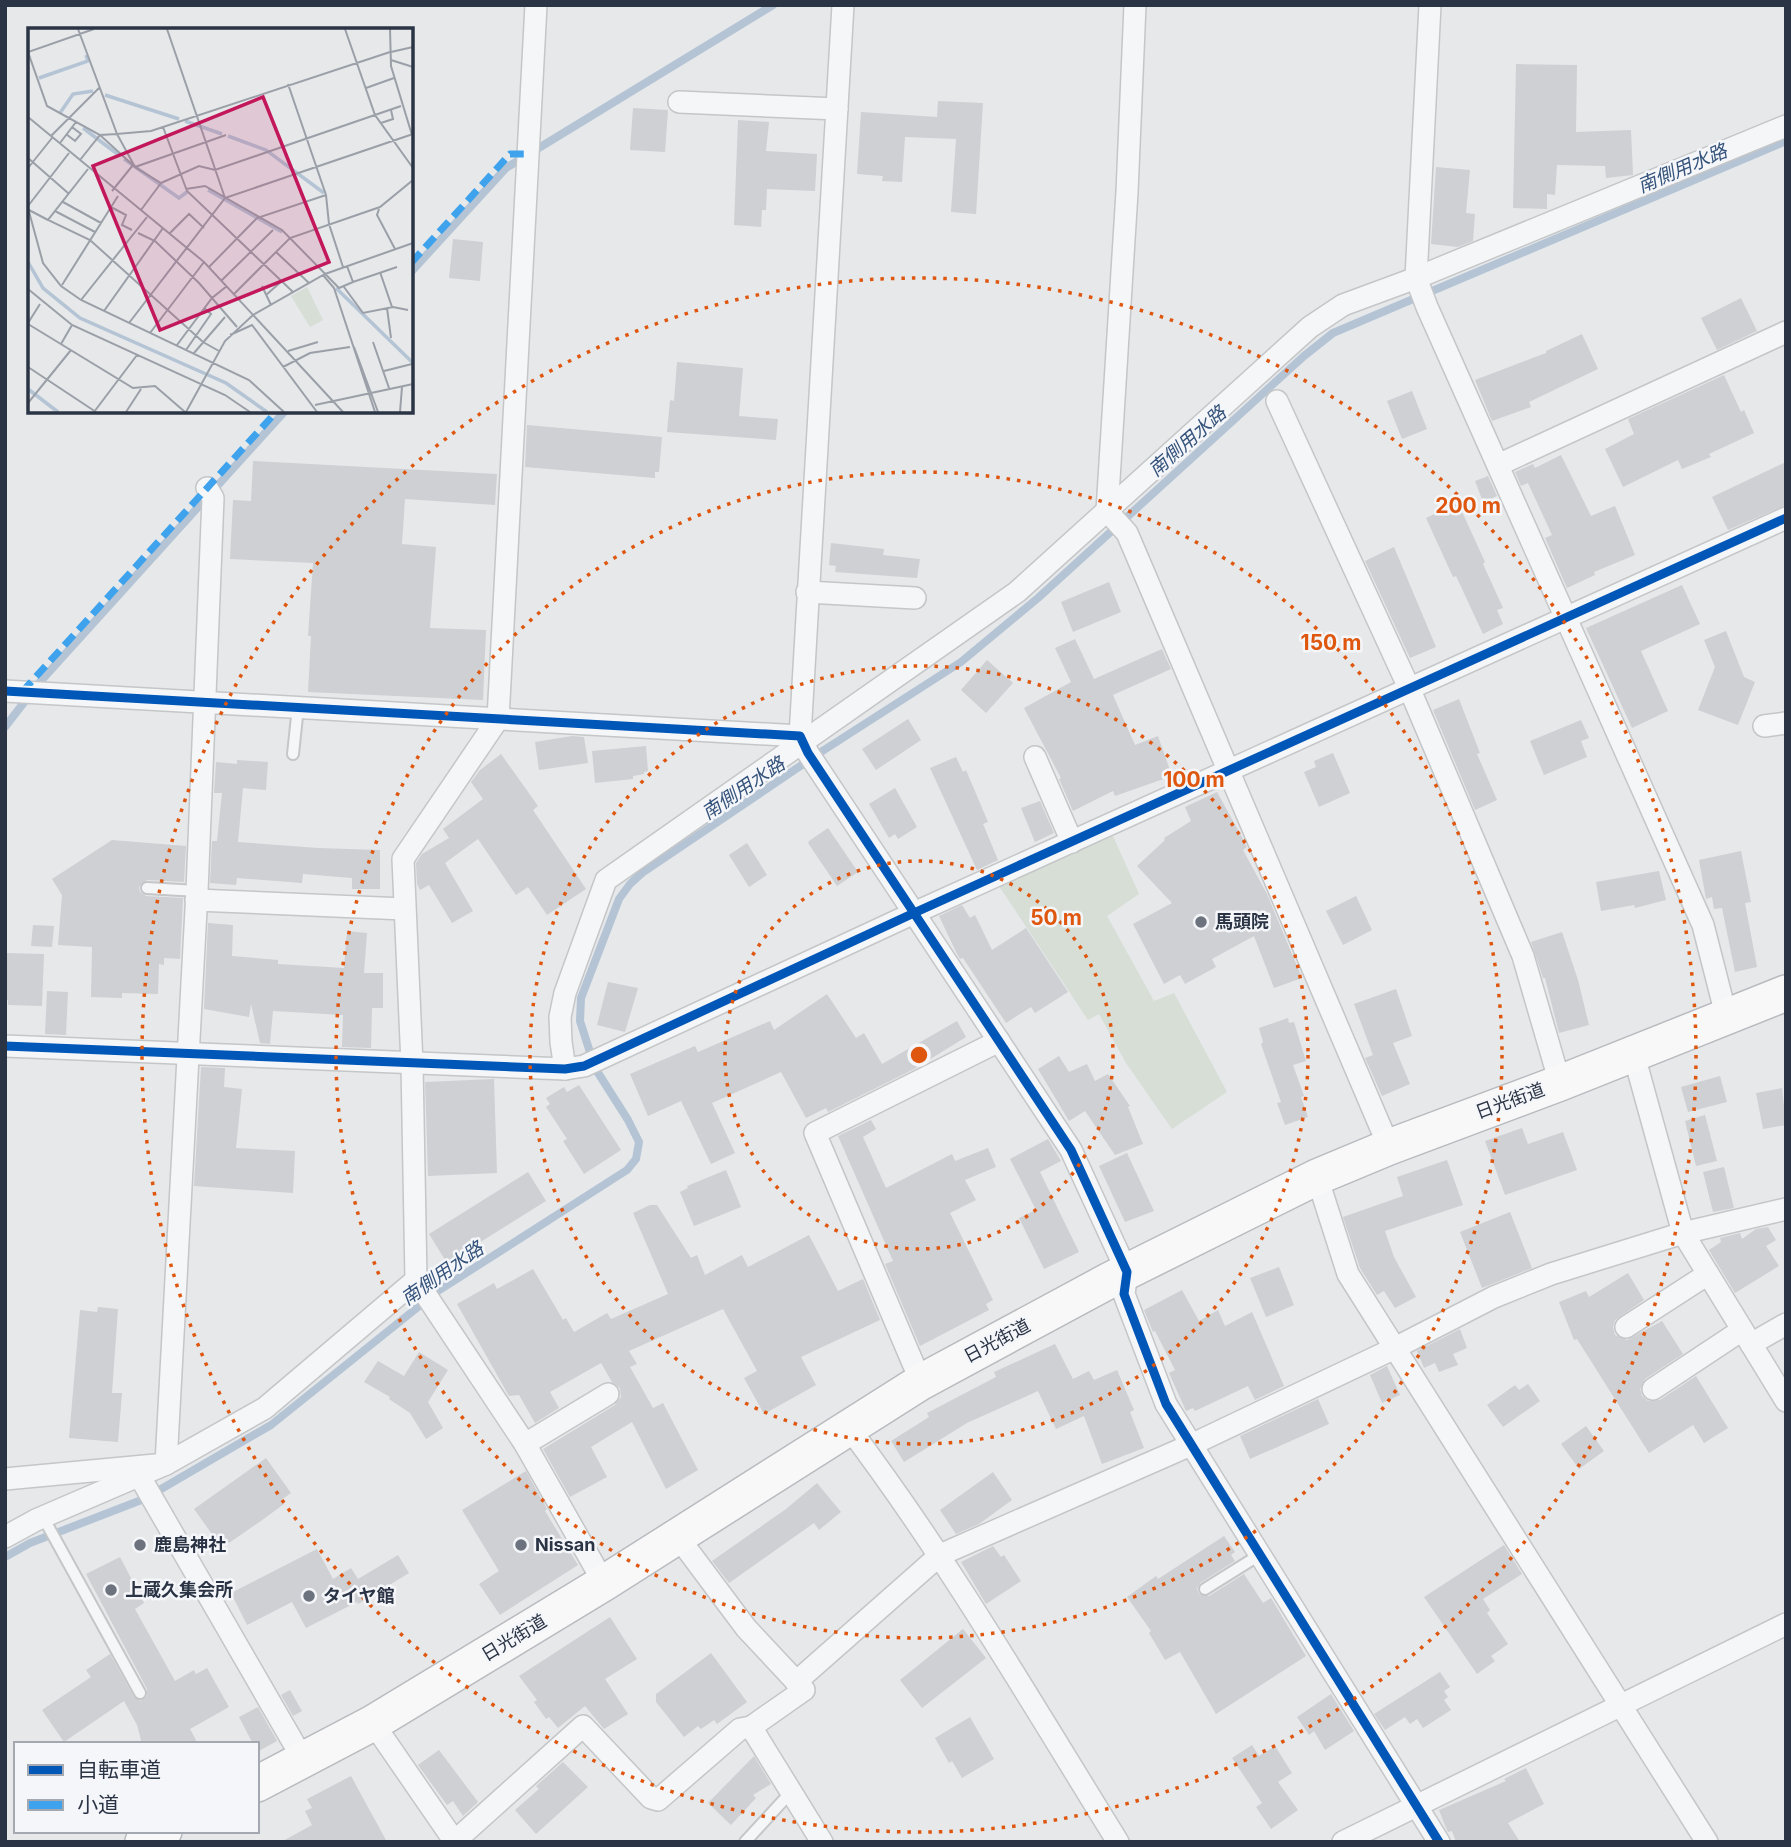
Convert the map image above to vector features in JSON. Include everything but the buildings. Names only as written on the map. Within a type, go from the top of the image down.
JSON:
[{"type":"highway","name":"日光街道","points":[[259,1783],[373,1723],[678,1537],[921,1382],[1127,1272],[1317,1177],[1786,993]]},
{"type":"highway","points":[[143,1842],[160,1833]]},
{"type":"street","points":[[536,5],[498,719],[403,859],[404,909],[425,1294],[526,1444],[604,1583]]},
{"type":"street","points":[[843,5],[807,592],[807,750],[1070,1150],[1127,1272],[1124,1294],[1166,1404],[1439,1842]]},
{"type":"street","points":[[1135,5],[1116,521],[1228,772],[1389,1147]]},
{"type":"street","points":[[1430,5],[1418,282],[1703,925],[1726,1015]]},
{"type":"street","points":[[679,102],[837,109]]},
{"type":"street","points":[[575,1067],[561,1042],[560,1017],[565,993],[606,880],[807,750],[1116,521],[1310,327],[1343,305],[1418,282],[1786,125]]},
{"type":"street","points":[[1498,465],[1786,332]]},
{"type":"street","points":[[1277,401],[1410,690],[1523,956],[1560,1083]]},
{"type":"street","points":[[166,1464],[205,701],[213,498],[208,488]]},
{"type":"street","points":[[5,1046],[412,1064],[575,1067],[608,1055],[914,913],[1786,518]]},
{"type":"street","points":[[807,592],[915,598]]},
{"type":"street","points":[[5,691],[498,719],[807,750]]},
{"type":"street","points":[[1764,726],[1786,723]]},
{"type":"street","points":[[1035,757],[1072,842]]},
{"type":"street","points":[[196,895],[404,909]]},
{"type":"street","points":[[921,1382],[815,1133],[999,1041]]},
{"type":"street","points":[[1633,1052],[1683,1233],[1786,1401]]},
{"type":"street","points":[[1317,1177],[1348,1274],[1707,1842]]},
{"type":"street","points":[[796,1682],[940,1555],[1193,1444],[1393,1349],[1494,1297],[1551,1274],[1683,1233],[1786,1209]]},
{"type":"street","points":[[1626,1327],[1708,1274]]},
{"type":"street","points":[[5,1537],[143,1482],[166,1464],[265,1408],[425,1294]]},
{"type":"street","points":[[1653,1389],[1746,1337],[1786,1324]]},
{"type":"street","points":[[526,1444],[608,1394]]},
{"type":"street","points":[[849,1428],[940,1555],[1118,1842]]},
{"type":"street","points":[[5,1479],[166,1464]]},
{"type":"street","points":[[143,1482],[304,1761]]},
{"type":"street","points":[[373,1723],[455,1841],[583,1726],[650,1798],[658,1800],[740,1729],[751,1727],[804,1690],[746,1628],[678,1537]]},
{"type":"street","points":[[1343,1842],[1786,1624]]},
{"type":"street","points":[[751,1727],[822,1842]]},
{"type":"lane","points":[[293,754],[298,706]]},
{"type":"lane","points":[[147,888],[196,895]]},
{"type":"lane","points":[[45,1521],[140,1693]]},
{"type":"lane","points":[[1205,1589],[1261,1554]]},
{"type":"lane","points":[[745,1842],[791,1792]]},
{"type":"shaded area","points":[[1113,836],[1139,894],[1107,916],[1154,1001],[1174,993],[1227,1092],[1172,1129],[1126,1063],[1099,1014],[1088,1020],[999,886]]},
{"type":"waterway","points":[[413,270],[506,168],[773,5]]},
{"type":"waterway","name":"南側用水路","points":[[5,1557],[30,1543],[144,1499],[271,1425],[438,1291],[627,1170],[636,1159],[639,1142],[595,1068],[580,1021],[581,998],[619,899],[642,873],[824,750],[961,662],[1038,598],[1304,356],[1333,333],[1786,141]]},
{"type":"waterway","points":[[5,727],[39,683],[283,413]]},
{"type":"marked path","points":[[413,261],[510,154],[528,154]]},
{"type":"marked path","points":[[22,692],[275,413]]},
{"type":"cycle path","points":[[5,1046],[565,1069],[584,1066],[914,913],[1786,518]]},
{"type":"cycle path","points":[[5,691],[800,736],[808,753],[1071,1150],[1127,1272],[1124,1294],[1166,1404],[1439,1842]]},
{"type":"place","name":"馬頭院","points":[[1201,922]]},
{"type":"place","name":"鹿島神社","points":[[140,1545]]},
{"type":"place","name":"Nissan","points":[[521,1545]]},
{"type":"place","name":"上蔵久集会所","points":[[111,1590]]},
{"type":"place","name":"タイヤ館","points":[[309,1596]]}]
